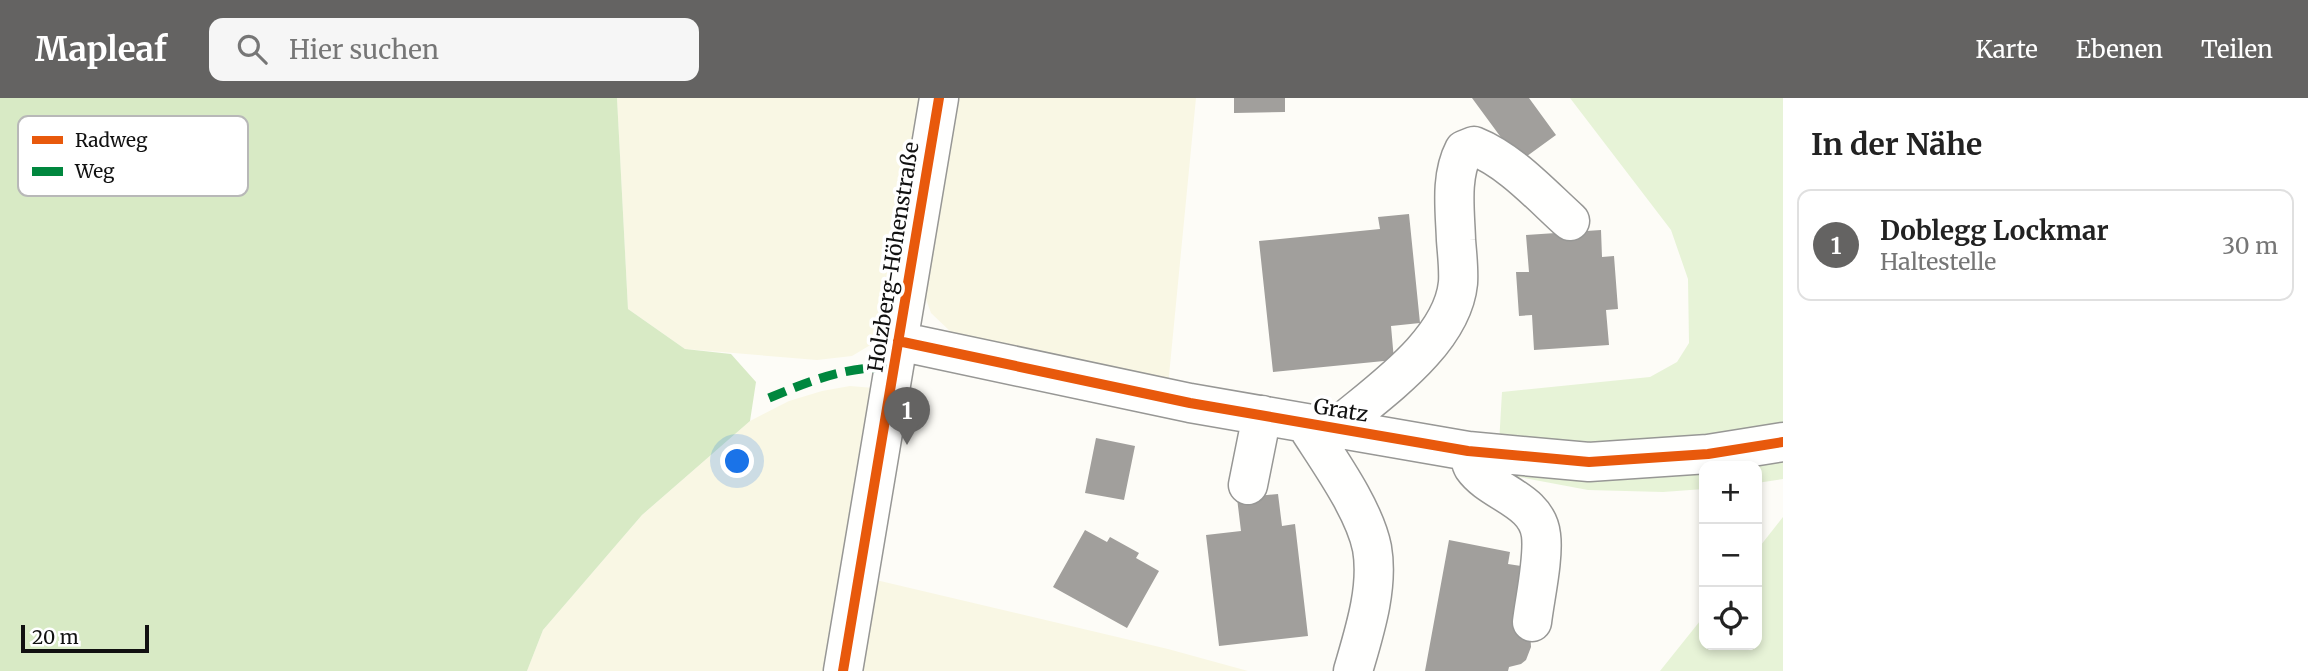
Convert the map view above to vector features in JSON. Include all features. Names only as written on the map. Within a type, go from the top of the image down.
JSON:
[{"type":"street","name":"Holzberg-Höhenstraße","points":[[843,671],[939,98]]},
{"type":"street","points":[[1353,671],[1371,596],[1374,565],[1371,545],[1320,426],[1432,343],[1446,321],[1458,284],[1454,184],[1457,164],[1464,150],[1474,146],[1506,164],[1570,220]]},
{"type":"street","name":"Gratz","points":[[898,341],[1190,403],[1468,451],[1589,462],[1708,454],[1783,442]]},
{"type":"street","points":[[1248,485],[1262,415]]},
{"type":"street","points":[[1468,451],[1472,465],[1484,478],[1526,507],[1537,519],[1541,548],[1532,622]]},
{"type":"shaded area","points":[[617,98],[922,98],[882,338],[852,356],[817,360],[685,349],[628,309]]},
{"type":"shaded area","points":[[957,98],[1196,98],[1168,386],[954,335],[931,313],[926,299],[927,273]]},
{"type":"shaded area","points":[[850,386],[874,388],[826,671],[527,671],[543,630],[642,515],[750,421],[789,401]]},
{"type":"shaded area","points":[[876,580],[1168,649],[1248,671],[861,671]]},
{"type":"green space","points":[[0,98],[617,98],[628,309],[685,349],[731,354],[756,382],[750,421],[642,515],[543,630],[527,671],[0,671]]},
{"type":"green space","points":[[1570,98],[1783,98],[1783,427],[1642,446],[1499,444],[1502,392],[1650,377],[1677,362],[1689,343],[1688,279],[1671,230]]},
{"type":"green space","points":[[1783,452],[1783,479],[1762,482],[1762,461],[1699,461],[1699,489],[1663,492],[1588,490],[1498,473]]},
{"type":"green space","points":[[1783,517],[1783,671],[1660,671],[1699,622],[1699,650],[1762,650],[1762,544]]},
{"type":"building","points":[[1234,98],[1285,98],[1285,112],[1234,113]]},
{"type":"building","points":[[1472,98],[1529,98],[1556,135],[1519,162]]},
{"type":"building","points":[[1409,214],[1420,323],[1391,326],[1394,360],[1273,372],[1259,241],[1380,229],[1378,217]]},
{"type":"building","points":[[1601,230],[1602,257],[1614,256],[1618,309],[1606,310],[1609,345],[1534,350],[1532,315],[1519,316],[1516,272],[1529,272],[1526,235]]},
{"type":"building","points":[[1096,438],[1135,446],[1124,500],[1085,493]]},
{"type":"building","points":[[1278,494],[1282,526],[1295,524],[1308,636],[1219,646],[1206,535],[1241,531],[1237,498]]},
{"type":"building","points":[[1085,530],[1107,542],[1110,537],[1139,553],[1136,558],[1159,571],[1127,628],[1053,587]]},
{"type":"building","points":[[1449,540],[1510,552],[1508,564],[1527,567],[1531,647],[1526,660],[1509,667],[1508,671],[1425,671]]},
{"type":"marked path","points":[[769,398],[814,380],[845,372],[894,368]]},
{"type":"cycle path","points":[[843,671],[939,98]]},
{"type":"cycle path","points":[[898,341],[1190,403],[1468,451],[1589,462],[1708,454],[1783,442]]},
{"type":"place","name":"Doblegg Lockmar","points":[[907,445]]}]
